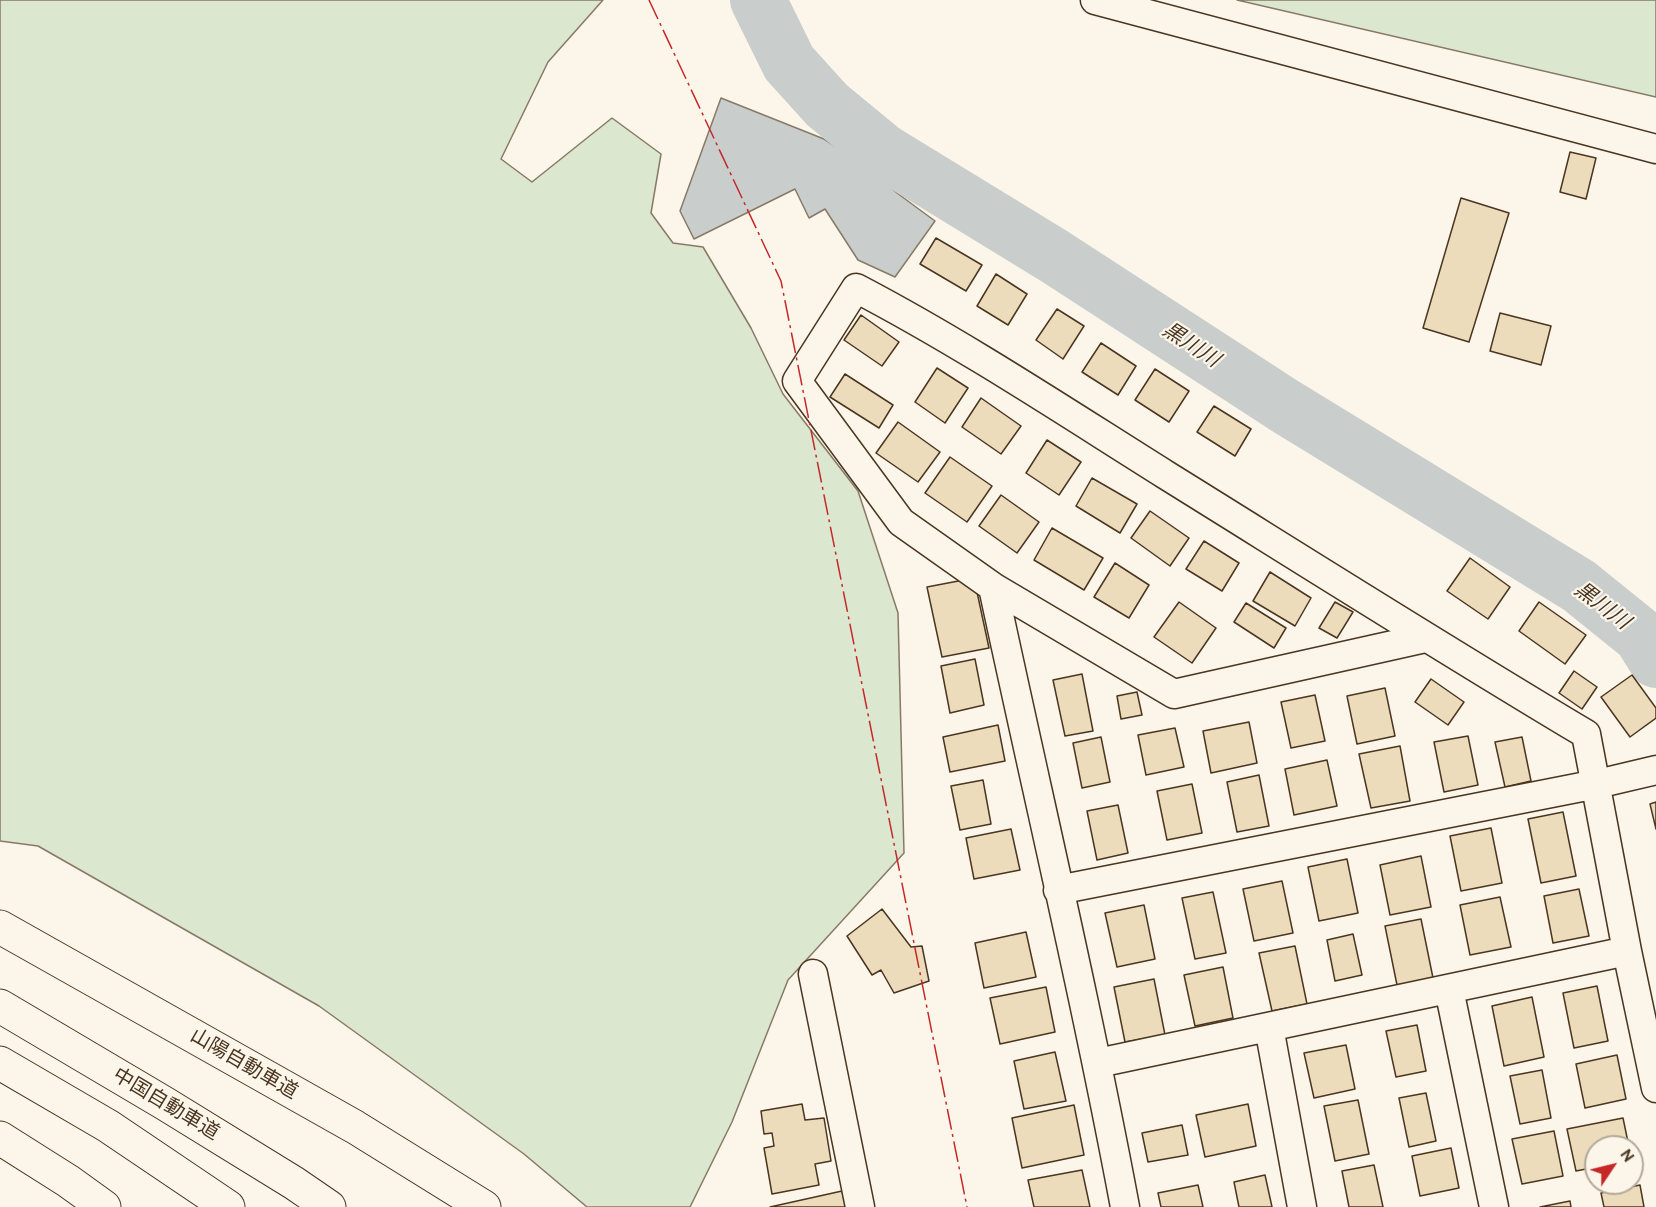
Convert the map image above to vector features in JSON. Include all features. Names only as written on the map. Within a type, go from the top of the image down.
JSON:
[{"type":"highway","name":"山陽自動車道","points":[[0,927],[355,1127],[484,1207]]},
{"type":"highway","name":"中国自動車道","points":[[0,1006],[164,1103],[294,1183],[328,1207]]},
{"type":"highway","points":[[0,1063],[108,1126],[228,1207]]},
{"type":"highway","points":[[0,1138],[104,1207]]},
{"type":"street","points":[[1095,0],[1656,149]]},
{"type":"street","points":[[1425,638],[1174,694],[993,587],[901,522],[797,381],[856,288],[904,313],[1019,382],[1425,638],[1586,734],[1627,951],[1656,1088]]},
{"type":"street","points":[[993,587],[1098,1063],[1125,1207]]},
{"type":"street","points":[[1058,890],[1596,784],[1656,770]]},
{"type":"street","points":[[1098,1063],[1627,951]]},
{"type":"street","points":[[813,974],[860,1207]]},
{"type":"street","points":[[1449,989],[1494,1207]]},
{"type":"street","points":[[1269,1027],[1302,1207]]},
{"type":"green space","points":[[0,0],[603,0],[548,62],[501,159],[532,182],[612,118],[661,154],[651,213],[673,243],[703,247],[751,328],[783,394],[858,491],[898,613],[904,853],[788,980],[732,1122],[690,1207],[587,1207],[524,1154],[319,1006],[38,846],[0,841]]},
{"type":"green space","points":[[1237,0],[1656,0],[1656,97]]},
{"type":"shaded area","points":[[721,98],[824,139],[868,168],[935,221],[895,277],[858,260],[825,209],[809,218],[795,189],[694,239],[680,211]]},
{"type":"building","points":[[1570,152],[1596,158],[1586,199],[1560,192]]},
{"type":"building","points":[[1461,198],[1509,213],[1469,342],[1423,328]]},
{"type":"building","points":[[936,238],[982,265],[966,291],[920,264]]},
{"type":"building","points":[[996,274],[1027,294],[1008,325],[977,306]]},
{"type":"building","points":[[1057,309],[1084,326],[1063,359],[1036,340]]},
{"type":"building","points":[[1500,313],[1551,326],[1541,365],[1490,351]]},
{"type":"building","points":[[861,315],[899,342],[882,366],[844,340]]},
{"type":"building","points":[[1101,343],[1136,366],[1118,395],[1082,372]]},
{"type":"building","points":[[937,368],[968,388],[945,423],[915,402]]},
{"type":"building","points":[[1155,369],[1189,391],[1169,422],[1135,400]]},
{"type":"building","points":[[845,374],[893,405],[879,428],[830,397]]},
{"type":"building","points":[[981,398],[1021,426],[1001,454],[962,427]]},
{"type":"building","points":[[1214,406],[1251,429],[1235,456],[1197,432]]},
{"type":"building","points":[[898,422],[940,452],[918,482],[876,453]]},
{"type":"building","points":[[1047,440],[1081,462],[1059,495],[1026,473]]},
{"type":"building","points":[[950,457],[992,486],[967,522],[925,493]]},
{"type":"building","points":[[1092,478],[1137,504],[1120,533],[1076,506]]},
{"type":"building","points":[[1001,495],[1039,522],[1017,553],[979,526]]},
{"type":"building","points":[[1150,511],[1189,538],[1170,566],[1131,538]]},
{"type":"building","points":[[1052,528],[1103,558],[1084,590],[1034,560]]},
{"type":"building","points":[[1204,541],[1239,563],[1222,591],[1186,569]]},
{"type":"building","points":[[1470,558],[1510,587],[1488,619],[1447,591]]},
{"type":"building","points":[[1115,563],[1149,585],[1129,618],[1094,597]]},
{"type":"building","points":[[1270,572],[1311,598],[1295,626],[1253,601]]},
{"type":"building","points":[[974,578],[989,648],[942,657],[927,587]]},
{"type":"building","points":[[1179,602],[1216,628],[1192,663],[1154,637]]},
{"type":"building","points":[[1335,602],[1353,612],[1337,638],[1319,628]]},
{"type":"building","points":[[1539,602],[1586,635],[1565,664],[1519,631]]},
{"type":"building","points":[[1246,603],[1286,628],[1274,648],[1234,622]]},
{"type":"building","points":[[975,659],[984,705],[950,713],[941,666]]},
{"type":"building","points":[[1574,671],[1597,687],[1582,709],[1559,693]]},
{"type":"building","points":[[1082,674],[1093,731],[1065,736],[1053,680]]},
{"type":"building","points":[[1632,675],[1656,708],[1656,718],[1630,737],[1601,697]]},
{"type":"building","points":[[1431,679],[1464,702],[1448,725],[1415,702]]},
{"type":"building","points":[[1385,688],[1395,736],[1357,744],[1347,696]]},
{"type":"building","points":[[1137,692],[1142,715],[1121,719],[1117,696]]},
{"type":"building","points":[[1315,695],[1325,741],[1291,748],[1281,702]]},
{"type":"building","points":[[1249,722],[1257,763],[1211,773],[1203,731]]},
{"type":"building","points":[[998,725],[1005,761],[950,772],[943,737]]},
{"type":"building","points":[[1175,728],[1184,767],[1146,775],[1138,735]]},
{"type":"building","points":[[1468,736],[1478,785],[1444,792],[1434,742]]},
{"type":"building","points":[[1101,737],[1110,782],[1082,788],[1073,743]]},
{"type":"building","points":[[1522,737],[1531,781],[1505,787],[1495,742]]},
{"type":"building","points":[[1400,746],[1410,801],[1371,808],[1359,754]]},
{"type":"building","points":[[1327,760],[1337,806],[1294,815],[1285,769]]},
{"type":"building","points":[[1259,775],[1269,826],[1237,832],[1227,782]]},
{"type":"building","points":[[983,780],[991,824],[960,830],[951,786]]},
{"type":"building","points":[[1192,784],[1202,833],[1167,840],[1157,791]]},
{"type":"building","points":[[1656,802],[1656,829],[1650,804]]},
{"type":"building","points":[[1118,805],[1128,853],[1097,860],[1087,811]]},
{"type":"building","points":[[1563,812],[1576,876],[1541,883],[1528,819]]},
{"type":"building","points":[[1491,828],[1502,883],[1461,891],[1450,836]]},
{"type":"building","points":[[1011,829],[1020,870],[974,879],[966,838]]},
{"type":"building","points":[[1421,856],[1431,907],[1390,915],[1380,865]]},
{"type":"building","points":[[1347,859],[1358,913],[1319,921],[1308,867]]},
{"type":"building","points":[[1282,881],[1293,933],[1254,941],[1243,889]]},
{"type":"building","points":[[1579,889],[1589,936],[1553,943],[1544,896]]},
{"type":"building","points":[[1213,892],[1226,953],[1195,959],[1182,898]]},
{"type":"building","points":[[1500,897],[1511,947],[1470,955],[1460,905]]},
{"type":"building","points":[[1144,905],[1155,959],[1117,967],[1105,913]]},
{"type":"building","points":[[882,909],[911,947],[922,946],[929,981],[894,993],[881,970],[872,975],[847,936]]},
{"type":"building","points":[[1421,919],[1433,978],[1397,985],[1385,926]]},
{"type":"building","points":[[1026,932],[1036,977],[984,988],[975,943]]},
{"type":"building","points":[[1353,934],[1362,975],[1335,981],[1327,940]]},
{"type":"building","points":[[1295,946],[1307,1004],[1272,1011],[1259,953]]},
{"type":"building","points":[[1223,967],[1233,1018],[1195,1026],[1184,975]]},
{"type":"building","points":[[1154,979],[1165,1035],[1125,1042],[1114,987]]},
{"type":"building","points":[[1597,986],[1608,1041],[1574,1048],[1563,993]]},
{"type":"building","points":[[1046,987],[1055,1032],[1000,1044],[990,998]]},
{"type":"building","points":[[1532,997],[1544,1057],[1504,1066],[1492,1006]]},
{"type":"building","points":[[1417,1025],[1426,1071],[1396,1077],[1386,1031]]},
{"type":"building","points":[[1346,1045],[1355,1089],[1314,1098],[1304,1053]]},
{"type":"building","points":[[1055,1052],[1066,1101],[1024,1109],[1014,1061]]},
{"type":"building","points":[[1617,1055],[1626,1099],[1585,1108],[1576,1064]]},
{"type":"building","points":[[1542,1070],[1551,1118],[1520,1124],[1510,1076]]},
{"type":"building","points":[[1426,1093],[1436,1141],[1409,1147],[1399,1098]]},
{"type":"building","points":[[1358,1100],[1369,1154],[1335,1161],[1324,1106]]},
{"type":"building","points":[[802,1104],[805,1120],[824,1118],[831,1161],[815,1164],[819,1185],[772,1194],[764,1148],[774,1146],[772,1133],[764,1134],[761,1111]]},
{"type":"building","points":[[1248,1104],[1256,1146],[1205,1157],[1196,1115]]},
{"type":"building","points":[[1074,1105],[1084,1155],[1022,1168],[1012,1118]]},
{"type":"building","points":[[1623,1118],[1627,1135],[1584,1135],[1584,1169],[1576,1171],[1567,1129]]},
{"type":"building","points":[[1182,1125],[1188,1155],[1148,1162],[1142,1133]]},
{"type":"building","points":[[1554,1131],[1563,1176],[1522,1184],[1512,1139]]},
{"type":"building","points":[[1451,1148],[1459,1188],[1420,1196],[1412,1156]]},
{"type":"building","points":[[1374,1165],[1383,1207],[1349,1207],[1342,1171]]},
{"type":"building","points":[[1082,1170],[1090,1207],[1034,1207],[1028,1180]]},
{"type":"building","points":[[1265,1175],[1272,1207],[1239,1207],[1234,1182]]},
{"type":"building","points":[[1198,1185],[1203,1207],[1161,1207],[1158,1193]]},
{"type":"building","points":[[842,1191],[846,1207],[770,1207]]},
{"type":"building","points":[[1601,1195],[1642,1195],[1644,1207],[1604,1207]]},
{"type":"building","points":[[1570,1201],[1571,1207],[1540,1207]]},
{"type":"waterway","name":"黒川川","points":[[758,0],[789,63],[827,105],[884,152],[1054,256],[1285,406],[1579,586],[1641,636],[1656,660]]},
{"type":"power","points":[[649,0],[781,281],[967,1207]]}]
